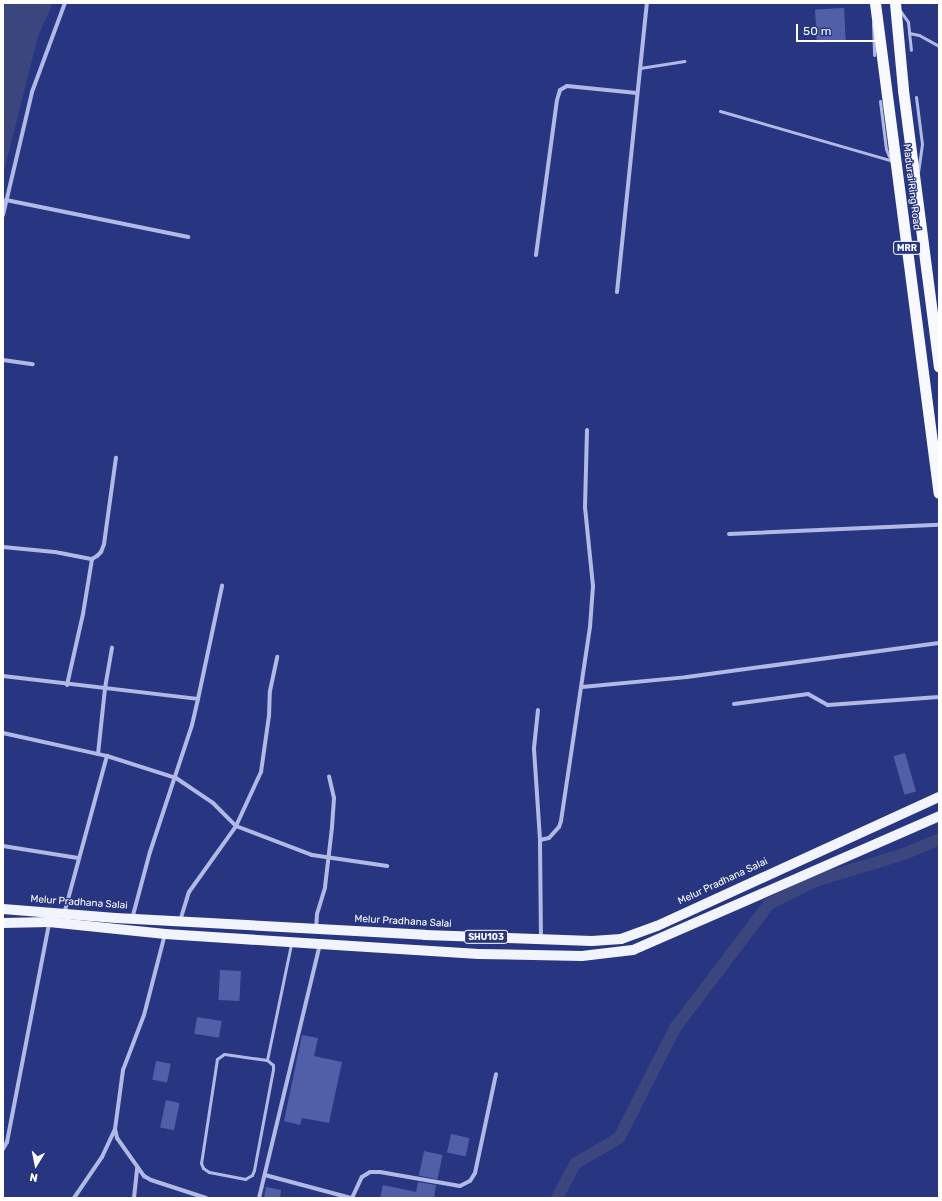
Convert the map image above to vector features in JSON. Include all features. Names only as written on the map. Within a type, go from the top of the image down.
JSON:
[{"type":"highway","name":"Madurai Ring Road","points":[[895,4],[903,90],[916,180],[939,367]]},
{"type":"highway","name":"Madurai Ring Road","points":[[875,6],[939,493]]},
{"type":"main road","name":"Melur Pradhana Salai","points":[[3,910],[180,922],[541,940],[592,942],[621,939],[656,926],[939,797]]},
{"type":"main road","name":"SHU103","points":[[3,923],[49,922],[165,934],[479,954],[582,956],[633,950],[939,816]]},
{"type":"street","points":[[3,215],[32,92],[65,3]]},
{"type":"street","points":[[617,292],[647,3]]},
{"type":"street","points":[[536,255],[556,100],[560,90],[567,86],[638,93]]},
{"type":"street","points":[[6,200],[188,237]]},
{"type":"street","points":[[3,360],[34,364]]},
{"type":"street","points":[[540,840],[549,838],[560,827],[562,821],[590,627],[593,586],[585,507],[587,430]]},
{"type":"street","points":[[68,685],[83,614],[92,559],[101,552],[104,544],[116,458]]},
{"type":"street","points":[[729,534],[939,525]]},
{"type":"street","points":[[3,547],[55,552],[92,559]]},
{"type":"street","points":[[132,919],[150,852],[176,778],[192,725],[222,586]]},
{"type":"street","points":[[582,687],[687,677],[939,643]]},
{"type":"street","points":[[98,754],[105,688],[112,648]]},
{"type":"street","points":[[180,922],[189,892],[236,826],[261,772],[269,716],[270,691],[277,657]]},
{"type":"street","points":[[3,676],[68,685],[198,699]]},
{"type":"street","points":[[734,704],[808,694],[828,705],[939,697]]},
{"type":"street","points":[[538,710],[534,750],[540,840],[541,940]]},
{"type":"street","points":[[3,733],[106,756],[176,778],[213,803],[236,826],[312,855],[387,866]]},
{"type":"street","points":[[63,914],[106,756]]},
{"type":"street","points":[[316,929],[317,914],[325,887],[332,827],[334,798],[329,777]]},
{"type":"street","points":[[3,846],[78,858]]},
{"type":"street","points":[[3,1149],[7,1142],[49,922]]},
{"type":"street","points":[[74,1198],[102,1156],[115,1129],[123,1070],[144,1015],[165,934]]},
{"type":"street","points":[[259,1198],[320,944]]},
{"type":"street","points":[[265,1175],[351,1198],[362,1177],[370,1172],[380,1172],[460,1186],[470,1181],[475,1173],[496,1074]]},
{"type":"street","points":[[115,1129],[117,1138],[144,1176],[151,1180],[206,1198]]},
{"type":"street","points":[[134,1198],[137,1167]]},
{"type":"lane","points":[[895,4],[904,14],[908,22],[911,50]]},
{"type":"lane","points":[[874,55],[872,34],[875,6]]},
{"type":"lane","points":[[910,33],[919,35],[939,46]]},
{"type":"lane","points":[[640,68],[684,61]]},
{"type":"lane","points":[[916,97],[922,144],[921,160],[916,180]]},
{"type":"lane","points":[[880,100],[886,149],[898,180]]},
{"type":"lane","points":[[720,111],[890,160]]},
{"type":"lane","points":[[267,1060],[292,942]]},
{"type":"lane","points":[[224,1054],[267,1060],[273,1065],[273,1069],[252,1176],[245,1179],[208,1172],[201,1164],[217,1059],[224,1054]]},
{"type":"water","points":[[3,3],[53,3],[38,36],[3,175]]},
{"type":"building","points":[[844,8],[846,41],[817,42],[815,10]]},
{"type":"building","points":[[905,753],[916,791],[904,795],[893,756]]},
{"type":"building","points":[[220,970],[241,971],[239,1001],[218,1000]]},
{"type":"building","points":[[197,1017],[222,1021],[219,1038],[194,1034]]},
{"type":"building","points":[[302,1035],[318,1038],[314,1056],[342,1062],[329,1123],[302,1118],[300,1125],[284,1121]]},
{"type":"building","points":[[156,1061],[171,1064],[167,1083],[152,1080]]},
{"type":"building","points":[[166,1100],[180,1103],[174,1130],[160,1127]]},
{"type":"building","points":[[451,1134],[470,1138],[466,1157],[447,1153]]},
{"type":"building","points":[[424,1151],[443,1155],[437,1179],[419,1175]]},
{"type":"building","points":[[418,1182],[436,1185],[434,1198],[380,1198],[383,1185],[416,1192]]},
{"type":"building","points":[[266,1187],[281,1190],[280,1198],[264,1198]]},
{"type":"waterway","points":[[557,1198],[576,1163],[619,1138],[675,1028],[769,904],[815,881],[904,854],[939,839]]}]
